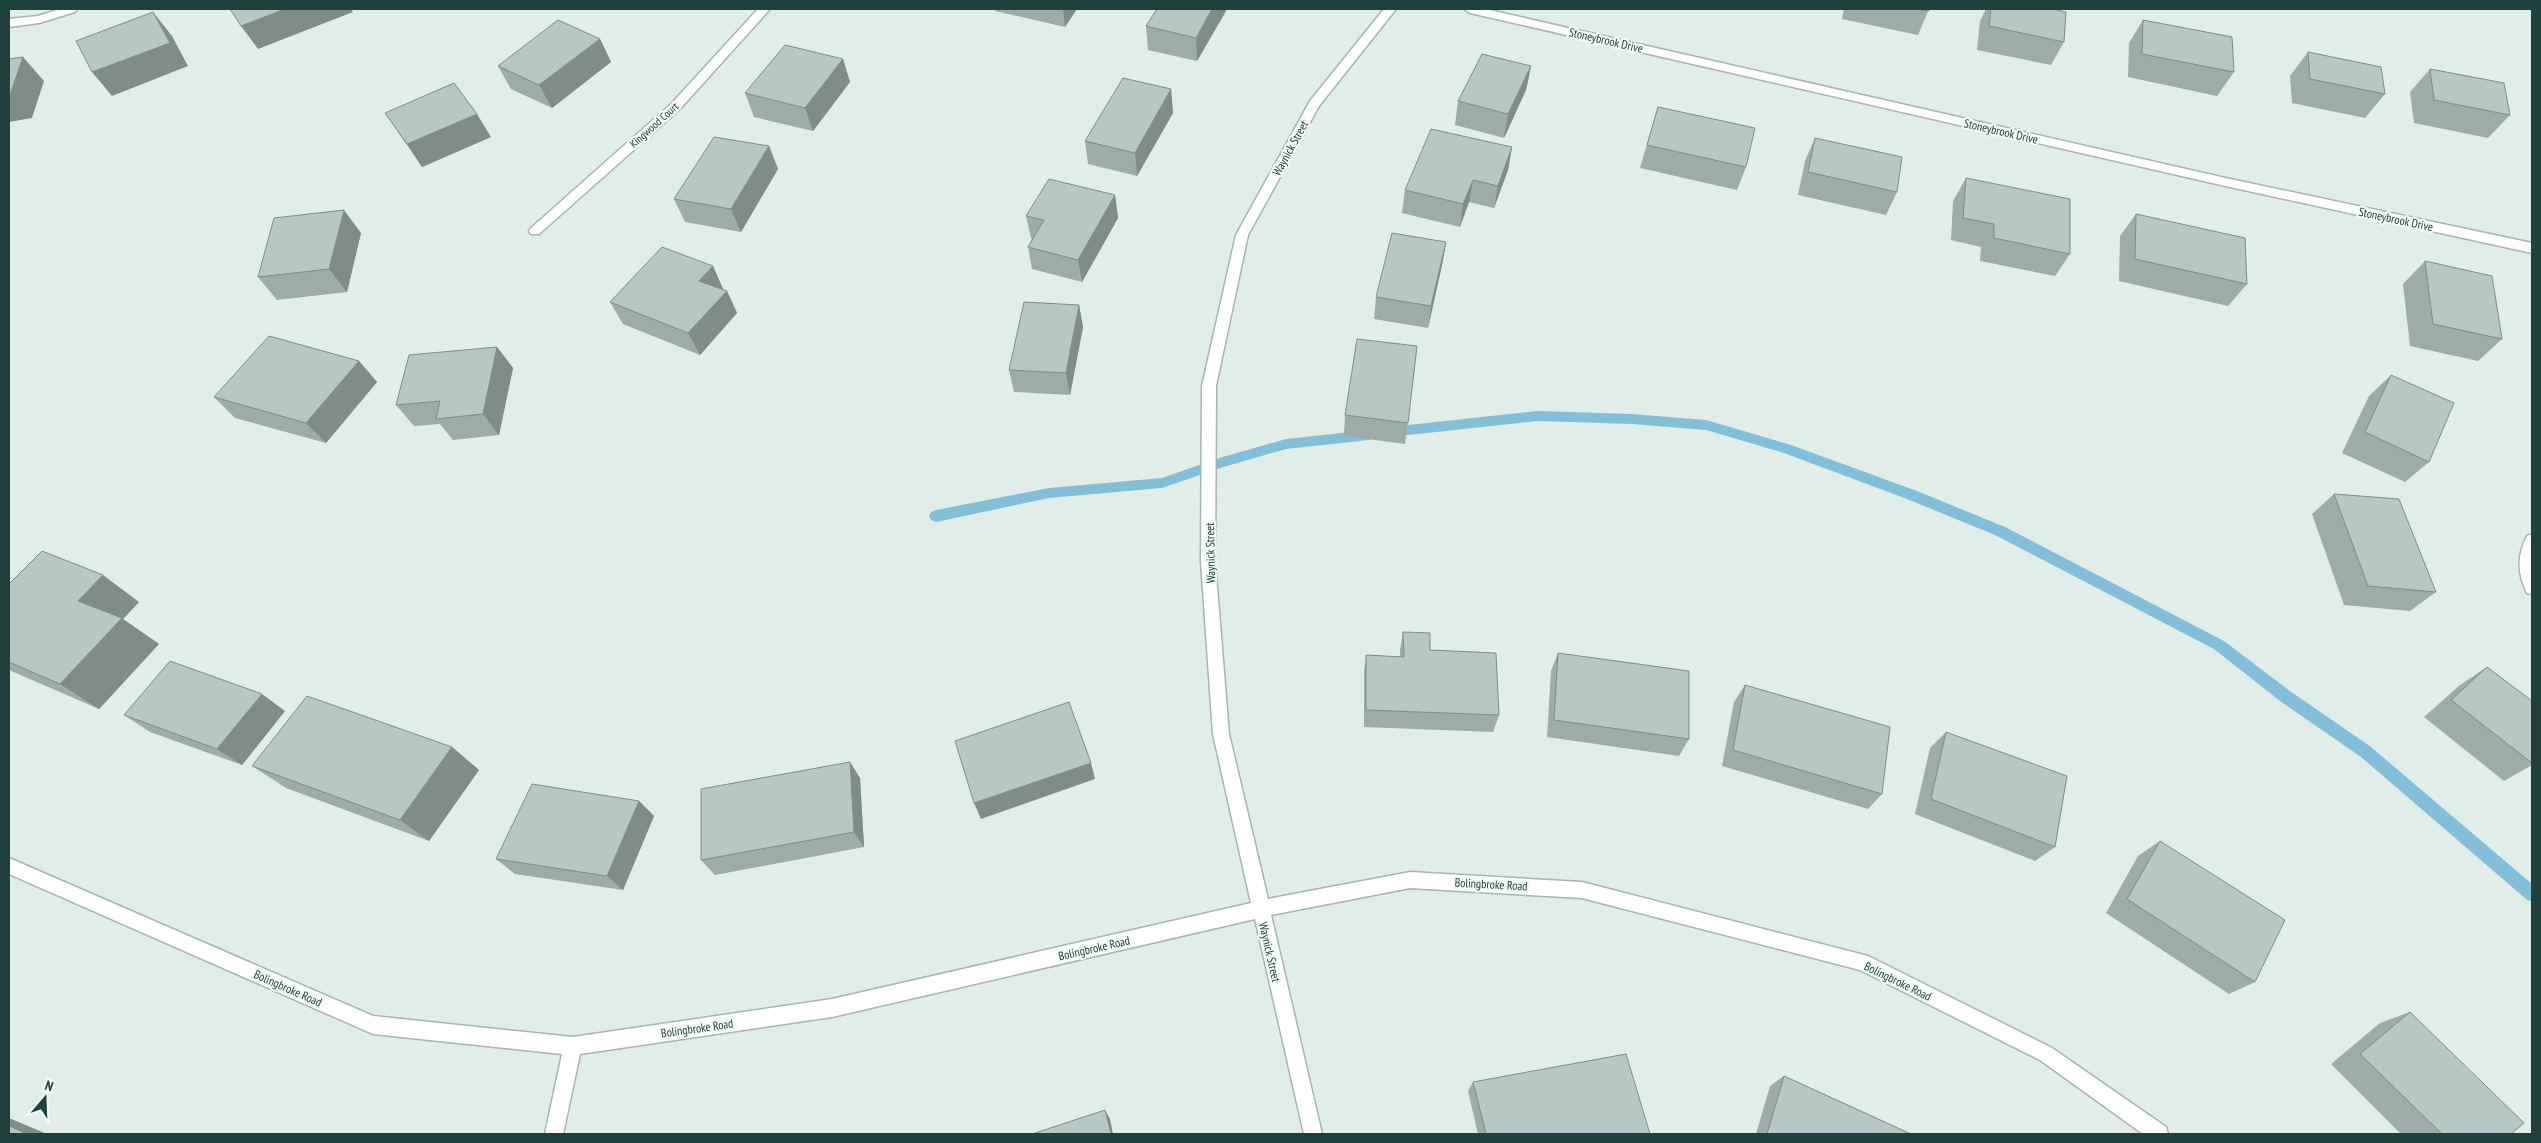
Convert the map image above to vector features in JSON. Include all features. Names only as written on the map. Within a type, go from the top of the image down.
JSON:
[{"type":"street","points":[[9,23],[39,19],[71,9]]},
{"type":"street","name":"Kingwood Court","points":[[535,231],[676,106],[764,9]]},
{"type":"street","name":"Waynick Street","points":[[1313,1134],[1221,734],[1208,562],[1209,386],[1242,235],[1314,104],[1390,9]]},
{"type":"street","name":"Stoneybrook Drive","points":[[1470,9],[2212,179],[2532,248]]},
{"type":"street","points":[[2532,540],[2525,561],[2532,588]]},
{"type":"street","name":"Bolingbroke Road","points":[[9,866],[373,1025],[573,1046],[832,1008],[1260,909],[1410,880],[1582,890],[1862,962],[2046,1054],[2159,1134]]},
{"type":"street","points":[[554,1134],[573,1046]]},
{"type":"building","points":[[230,9],[285,9],[241,26]]},
{"type":"building","points":[[1157,9],[1212,9],[1196,38],[1146,26]]},
{"type":"building","points":[[1991,9],[2052,9],[2066,12],[2064,42],[1989,26]]},
{"type":"building","points":[[153,12],[170,43],[92,72],[76,41]]},
{"type":"building","points":[[558,20],[600,39],[539,85],[498,66]]},
{"type":"building","points":[[2143,20],[2232,37],[2234,72],[2142,54]]},
{"type":"building","points":[[785,45],[843,59],[805,108],[745,93]]},
{"type":"building","points":[[2308,52],[2381,67],[2385,94],[2310,79]]},
{"type":"building","points":[[1482,54],[1531,66],[1508,114],[1458,101]]},
{"type":"building","points":[[23,57],[10,95],[9,95],[9,59]]},
{"type":"building","points":[[2430,69],[2504,83],[2510,115],[2434,100]]},
{"type":"building","points":[[1123,78],[1171,89],[1135,153],[1085,141]]},
{"type":"building","points":[[454,83],[477,114],[407,144],[385,113]]},
{"type":"building","points":[[1658,107],[1755,128],[1746,167],[1647,145]]},
{"type":"building","points":[[1431,129],[1512,147],[1498,186],[1473,180],[1463,204],[1405,190]]},
{"type":"building","points":[[714,137],[769,146],[731,209],[674,199]]},
{"type":"building","points":[[1815,138],[1902,157],[1897,192],[1808,172]]},
{"type":"building","points":[[1966,178],[2070,199],[2070,254],[1994,238],[1994,224],[1963,218]]},
{"type":"building","points":[[1049,179],[1115,195],[1078,260],[1028,247],[1044,220],[1026,216]]},
{"type":"building","points":[[344,210],[329,269],[258,277],[274,218]]},
{"type":"building","points":[[2136,214],[2245,238],[2247,284],[2135,259]]},
{"type":"building","points":[[1392,233],[1446,242],[1431,306],[1376,297]]},
{"type":"building","points":[[662,247],[713,266],[699,281],[727,291],[688,333],[610,302]]},
{"type":"building","points":[[2425,261],[2492,276],[2502,339],[2433,324]]},
{"type":"building","points":[[1024,302],[1079,305],[1066,373],[1009,370]]},
{"type":"building","points":[[269,336],[359,361],[306,423],[214,397]]},
{"type":"building","points":[[1357,339],[1417,346],[1408,423],[1345,415]]},
{"type":"building","points":[[497,347],[483,414],[436,419],[440,401],[396,405],[409,355]]},
{"type":"building","points":[[2391,375],[2454,403],[2429,462],[2365,432]]},
{"type":"building","points":[[2334,494],[2399,499],[2436,592],[2368,586]]},
{"type":"building","points":[[42,551],[103,575],[78,601],[122,618],[60,684],[9,662],[9,584]]},
{"type":"building","points":[[1403,632],[1430,633],[1430,650],[1496,653],[1499,715],[1366,710],[1366,655],[1404,657]]},
{"type":"building","points":[[1558,653],[1689,671],[1689,739],[1554,720]]},
{"type":"building","points":[[170,661],[262,694],[217,749],[124,715]]},
{"type":"building","points":[[2487,667],[2532,701],[2532,763],[2451,700]]},
{"type":"building","points":[[1745,685],[1890,727],[1882,794],[1733,750]]},
{"type":"building","points":[[307,696],[452,747],[400,820],[252,766]]},
{"type":"building","points":[[1069,702],[1091,763],[974,803],[955,741]]},
{"type":"building","points":[[1946,732],[2067,776],[2055,847],[1931,799]]},
{"type":"building","points":[[850,762],[854,832],[701,860],[701,789]]},
{"type":"building","points":[[532,784],[639,801],[607,876],[496,859]]},
{"type":"building","points":[[2160,841],[2285,920],[2255,982],[2127,899]]},
{"type":"building","points":[[2410,1012],[2524,1123],[2511,1134],[2442,1134],[2360,1054]]},
{"type":"building","points":[[1626,1054],[1650,1134],[1486,1134],[1473,1082]]},
{"type":"building","points":[[1784,1076],[1911,1134],[1767,1134]]},
{"type":"building","points":[[1105,1110],[1111,1134],[1032,1134]]},
{"type":"building","points":[[9,1126],[27,1134],[9,1134]]},
{"type":"waterway","points":[[1390,432],[1537,416],[1632,419],[1706,425],[1786,449],[1912,495],[2000,531],[2219,645],[2285,696],[2366,752],[2532,894]]},
{"type":"waterway","points":[[936,516],[1049,493],[1162,483],[1219,463],[1286,444],[1369,435]]}]
